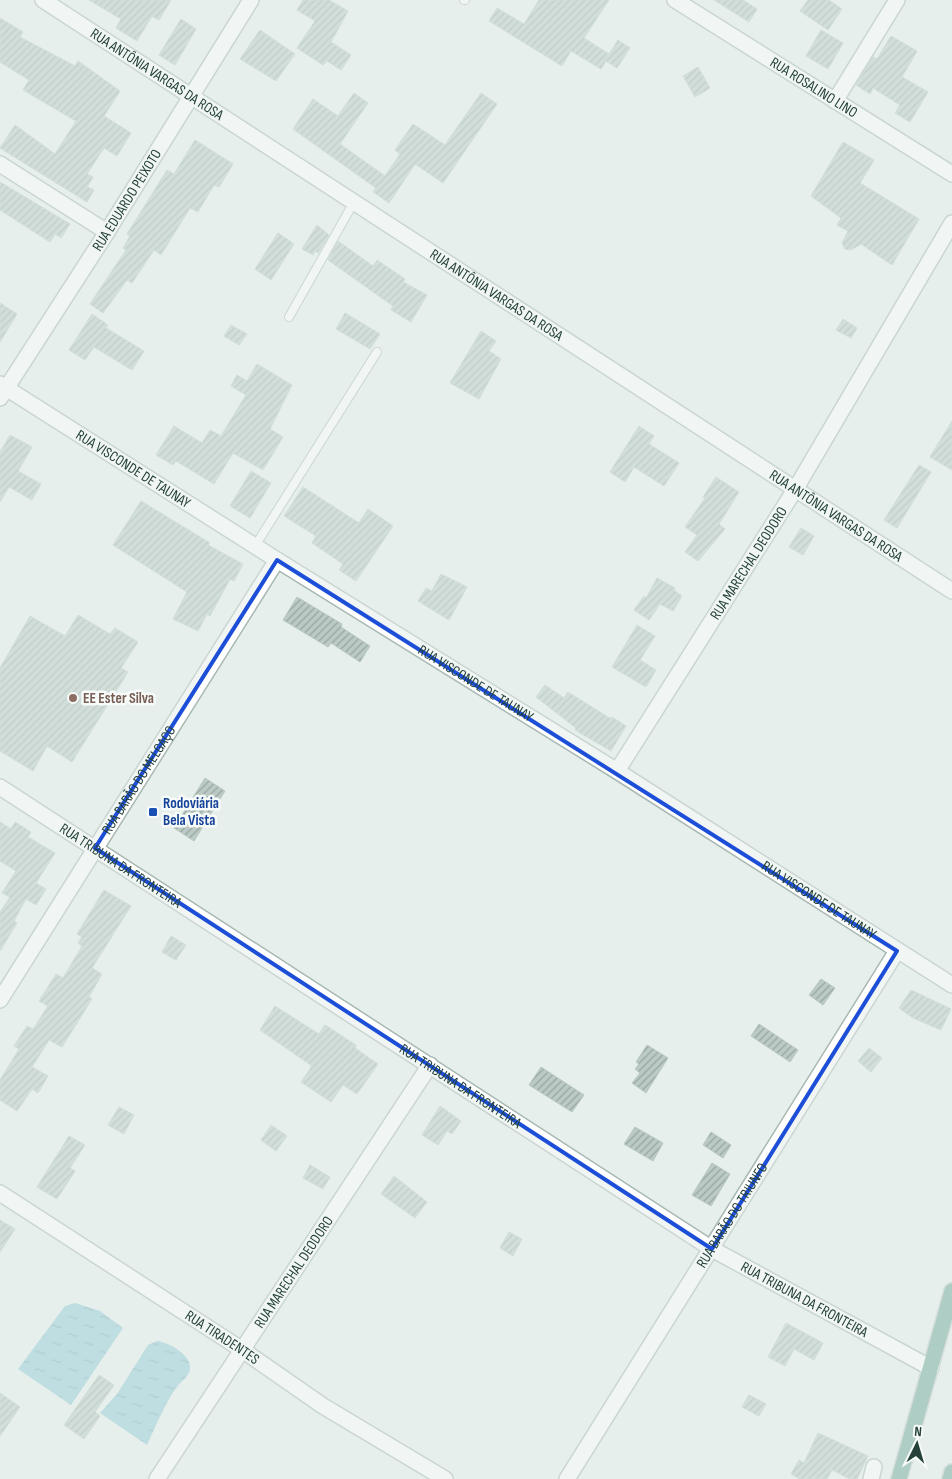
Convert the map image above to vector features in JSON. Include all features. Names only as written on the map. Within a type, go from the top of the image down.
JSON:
[{"type":"main road","points":[[899,1479],[952,1291]]},
{"type":"main road","points":[[950,1479],[952,1472]]},
{"type":"street","name":"RUA ANTÔNIA VARGAS DA ROSA","points":[[42,0],[952,591]]},
{"type":"street","name":"RUA EDUARDO PEIXOTO","points":[[2,390],[107,232],[251,0]]},
{"type":"street","name":"RUA ROSALINO LINO","points":[[675,0],[694,5],[834,102],[952,174]]},
{"type":"street","points":[[834,102],[897,0]]},
{"type":"street","points":[[0,164],[107,232]]},
{"type":"street","name":"RUA MARECHAL DEODORO","points":[[617,771],[796,488],[952,223]]},
{"type":"street","name":"RUA VISCONDE DE TAUNAY","points":[[2,390],[617,771],[952,985]]},
{"type":"street","name":"RUA BARÃO DO MELGAÇO","points":[[0,1000],[277,560]]},
{"type":"street","name":"RUA TRIBUNA DA FRONTEIRA","points":[[0,787],[712,1249],[931,1368]]},
{"type":"street","name":"RUA BARÃO DO TRIUNFO","points":[[567,1479],[897,951]]},
{"type":"street","name":"RUA MARECHAL DEODORO","points":[[157,1479],[430,1065]]},
{"type":"street","name":"RUA TIRADENTES","points":[[0,1193],[241,1349],[323,1406],[446,1479]]},
{"type":"lane","points":[[289,317],[354,202]]},
{"type":"lane","points":[[255,546],[377,352]]},
{"type":"highlighted area","points":[[277,560],[897,951],[712,1249],[95,848]]},
{"type":"water","points":[[75,1303],[100,1311],[123,1328],[71,1405],[18,1369],[65,1306]]},
{"type":"water","points":[[157,1341],[173,1347],[183,1354],[190,1364],[190,1369],[169,1399],[147,1445],[100,1413],[117,1394],[148,1345]]},
{"type":"building","points":[[89,0],[171,0],[159,20],[152,16],[137,41],[116,28],[121,19]]},
{"type":"building","points":[[303,0],[329,0],[348,11],[331,42],[351,55],[341,70],[327,61],[323,65],[297,48],[315,21],[297,10]]},
{"type":"building","points":[[539,0],[609,0],[584,38],[609,54],[618,40],[630,48],[617,68],[606,61],[601,69],[571,51],[562,66],[489,21],[497,8],[524,24]]},
{"type":"building","points":[[714,0],[743,0],[757,9],[749,22]]},
{"type":"building","points":[[808,0],[829,0],[842,9],[828,30],[800,11]]},
{"type":"building","points":[[0,18],[23,32],[20,37],[75,66],[78,61],[120,91],[104,116],[131,133],[117,156],[104,148],[87,174],[93,177],[87,187],[94,190],[87,202],[0,148],[15,125],[55,154],[76,121],[23,90],[29,80],[0,62]]},
{"type":"building","points":[[181,19],[196,29],[175,65],[159,55]]},
{"type":"building","points":[[260,30],[295,54],[276,81],[240,59]]},
{"type":"building","points":[[821,30],[843,43],[828,69],[806,56]]},
{"type":"building","points":[[891,36],[917,51],[902,77],[928,92],[910,122],[895,113],[900,105],[873,88],[870,94],[856,85],[873,57],[877,59]]},
{"type":"building","points":[[698,67],[710,88],[695,97],[683,76]]},
{"type":"building","points":[[354,93],[368,103],[340,144],[385,176],[400,154],[395,150],[413,124],[445,145],[481,93],[497,104],[443,183],[415,164],[389,203],[373,192],[376,188],[293,129],[313,99],[338,116]]},
{"type":"building","points":[[195,140],[233,164],[219,187],[214,185],[198,212],[190,208],[161,255],[154,250],[132,283],[127,280],[103,313],[90,304],[126,250],[123,248],[130,236],[127,234],[167,170],[174,174]]},
{"type":"building","points":[[843,142],[874,160],[860,183],[919,219],[892,265],[861,244],[851,250],[845,249],[842,243],[848,231],[837,225],[841,218],[811,196]]},
{"type":"building","points":[[0,182],[70,224],[61,238],[55,234],[50,242],[0,210]]},
{"type":"building","points":[[317,225],[329,235],[318,253],[315,251],[313,255],[302,249]]},
{"type":"building","points":[[278,233],[294,244],[271,280],[255,269]]},
{"type":"building","points":[[338,241],[373,266],[377,260],[405,279],[403,282],[427,295],[411,322],[391,310],[393,306],[328,260]]},
{"type":"building","points":[[0,303],[17,314],[0,342]]},
{"type":"building","points":[[345,313],[380,334],[370,349],[336,329]]},
{"type":"building","points":[[92,314],[108,325],[106,328],[144,351],[132,370],[94,347],[85,360],[69,350]]},
{"type":"building","points":[[843,319],[857,328],[851,338],[836,330]]},
{"type":"building","points":[[231,325],[247,334],[239,345],[224,336]]},
{"type":"building","points":[[481,331],[496,341],[489,351],[501,359],[479,399],[450,383]]},
{"type":"building","points":[[257,364],[292,385],[270,429],[283,437],[263,470],[233,453],[214,484],[176,461],[173,465],[156,455],[174,426],[202,443],[210,430],[221,436],[246,395],[231,386],[237,375],[247,381]]},
{"type":"building","points":[[952,421],[952,470],[930,457]]},
{"type":"building","points":[[639,426],[654,436],[649,444],[679,463],[664,486],[634,467],[625,482],[610,472]]},
{"type":"building","points":[[10,435],[32,447],[18,471],[41,484],[32,500],[9,487],[0,502],[0,452]]},
{"type":"building","points":[[919,465],[931,472],[897,528],[884,520]]},
{"type":"building","points":[[251,471],[271,483],[250,518],[230,506]]},
{"type":"building","points":[[716,477],[739,492],[719,524],[725,529],[698,561],[685,552],[697,535],[685,527],[705,498],[703,497]]},
{"type":"building","points":[[303,487],[359,523],[368,509],[393,526],[356,581],[339,570],[343,564],[312,543],[316,536],[284,516]]},
{"type":"building","points":[[141,501],[210,543],[208,545],[243,564],[234,581],[230,579],[210,616],[207,614],[198,631],[173,619],[187,592],[113,545]]},
{"type":"building","points":[[801,528],[814,536],[803,555],[789,547]]},
{"type":"building","points":[[441,574],[467,587],[449,620],[418,601],[426,588],[432,591]]},
{"type":"building","points":[[657,578],[675,588],[674,590],[682,596],[673,611],[660,604],[649,620],[634,610],[644,596],[646,598]]},
{"type":"building","points":[[297,597],[342,624],[341,627],[370,646],[360,662],[331,643],[328,647],[283,620]]},
{"type":"building","points":[[78,615],[110,634],[115,628],[138,642],[121,668],[128,672],[72,762],[47,746],[33,771],[0,751],[0,668],[30,616],[65,636]]},
{"type":"building","points":[[637,625],[655,636],[640,660],[656,670],[646,687],[612,667]]},
{"type":"building","points":[[545,685],[564,698],[568,692],[611,719],[612,717],[626,726],[611,751],[575,730],[576,728],[536,697]]},
{"type":"building","points":[[205,778],[225,791],[194,841],[174,828]]},
{"type":"building","points":[[0,822],[11,829],[15,822],[31,832],[28,837],[55,853],[36,883],[46,889],[36,905],[26,899],[14,921],[17,923],[0,951],[0,912],[10,897],[2,893],[16,871],[0,861]]},
{"type":"building","points":[[104,890],[131,906],[92,968],[102,974],[89,997],[92,999],[62,1047],[49,1040],[32,1067],[48,1076],[38,1093],[32,1089],[17,1111],[0,1100],[0,1080],[19,1049],[14,1046],[27,1026],[33,1029],[48,1006],[39,1001],[56,974],[63,978],[82,946],[78,943],[82,937],[77,934]]},
{"type":"building","points":[[171,936],[186,945],[176,960],[162,952]]},
{"type":"building","points":[[821,979],[835,988],[823,1005],[809,995]]},
{"type":"building","points":[[911,990],[951,1009],[941,1030],[913,1018],[899,1008]]},
{"type":"building","points":[[275,1006],[319,1034],[325,1025],[356,1045],[355,1048],[378,1064],[357,1094],[343,1085],[331,1102],[301,1082],[312,1066],[260,1030]]},
{"type":"building","points":[[759,1024],[798,1050],[790,1062],[751,1036]]},
{"type":"building","points":[[647,1045],[668,1058],[646,1093],[632,1083],[640,1073],[635,1069],[639,1064],[636,1062]]},
{"type":"building","points":[[869,1048],[882,1058],[871,1072],[858,1061]]},
{"type":"building","points":[[541,1067],[584,1095],[572,1112],[529,1085]]},
{"type":"building","points":[[440,1106],[461,1121],[452,1134],[447,1131],[438,1145],[422,1135]]},
{"type":"building","points":[[119,1107],[134,1115],[124,1134],[108,1125]]},
{"type":"building","points":[[271,1125],[287,1136],[276,1151],[261,1140]]},
{"type":"building","points":[[635,1127],[663,1143],[653,1161],[624,1144]]},
{"type":"building","points":[[711,1132],[731,1145],[723,1158],[703,1145]]},
{"type":"building","points":[[69,1136],[85,1145],[70,1168],[75,1171],[57,1199],[37,1187]]},
{"type":"building","points":[[712,1163],[730,1174],[711,1206],[692,1195]]},
{"type":"building","points":[[310,1165],[330,1177],[323,1189],[303,1178]]},
{"type":"building","points":[[394,1176],[427,1202],[415,1218],[381,1194]]},
{"type":"building","points":[[0,1220],[15,1229],[0,1252]]},
{"type":"building","points":[[509,1232],[522,1239],[513,1256],[500,1248]]},
{"type":"building","points":[[786,1323],[823,1343],[814,1360],[794,1349],[785,1366],[768,1357]]},
{"type":"building","points":[[99,1375],[114,1385],[95,1412],[100,1416],[84,1439],[64,1425]]},
{"type":"building","points":[[0,1393],[20,1407],[0,1436]]},
{"type":"building","points":[[749,1395],[766,1404],[759,1416],[742,1407]]},
{"type":"building","points":[[818,1433],[868,1456],[857,1479],[850,1479],[832,1470],[827,1479],[800,1479],[791,1474],[799,1460],[804,1463]]},
{"type":"place","name":"EE Ester Silva","points":[[73,698]]},
{"type":"place","name":"Rodoviária Bela Vista","points":[[153,812]]}]
